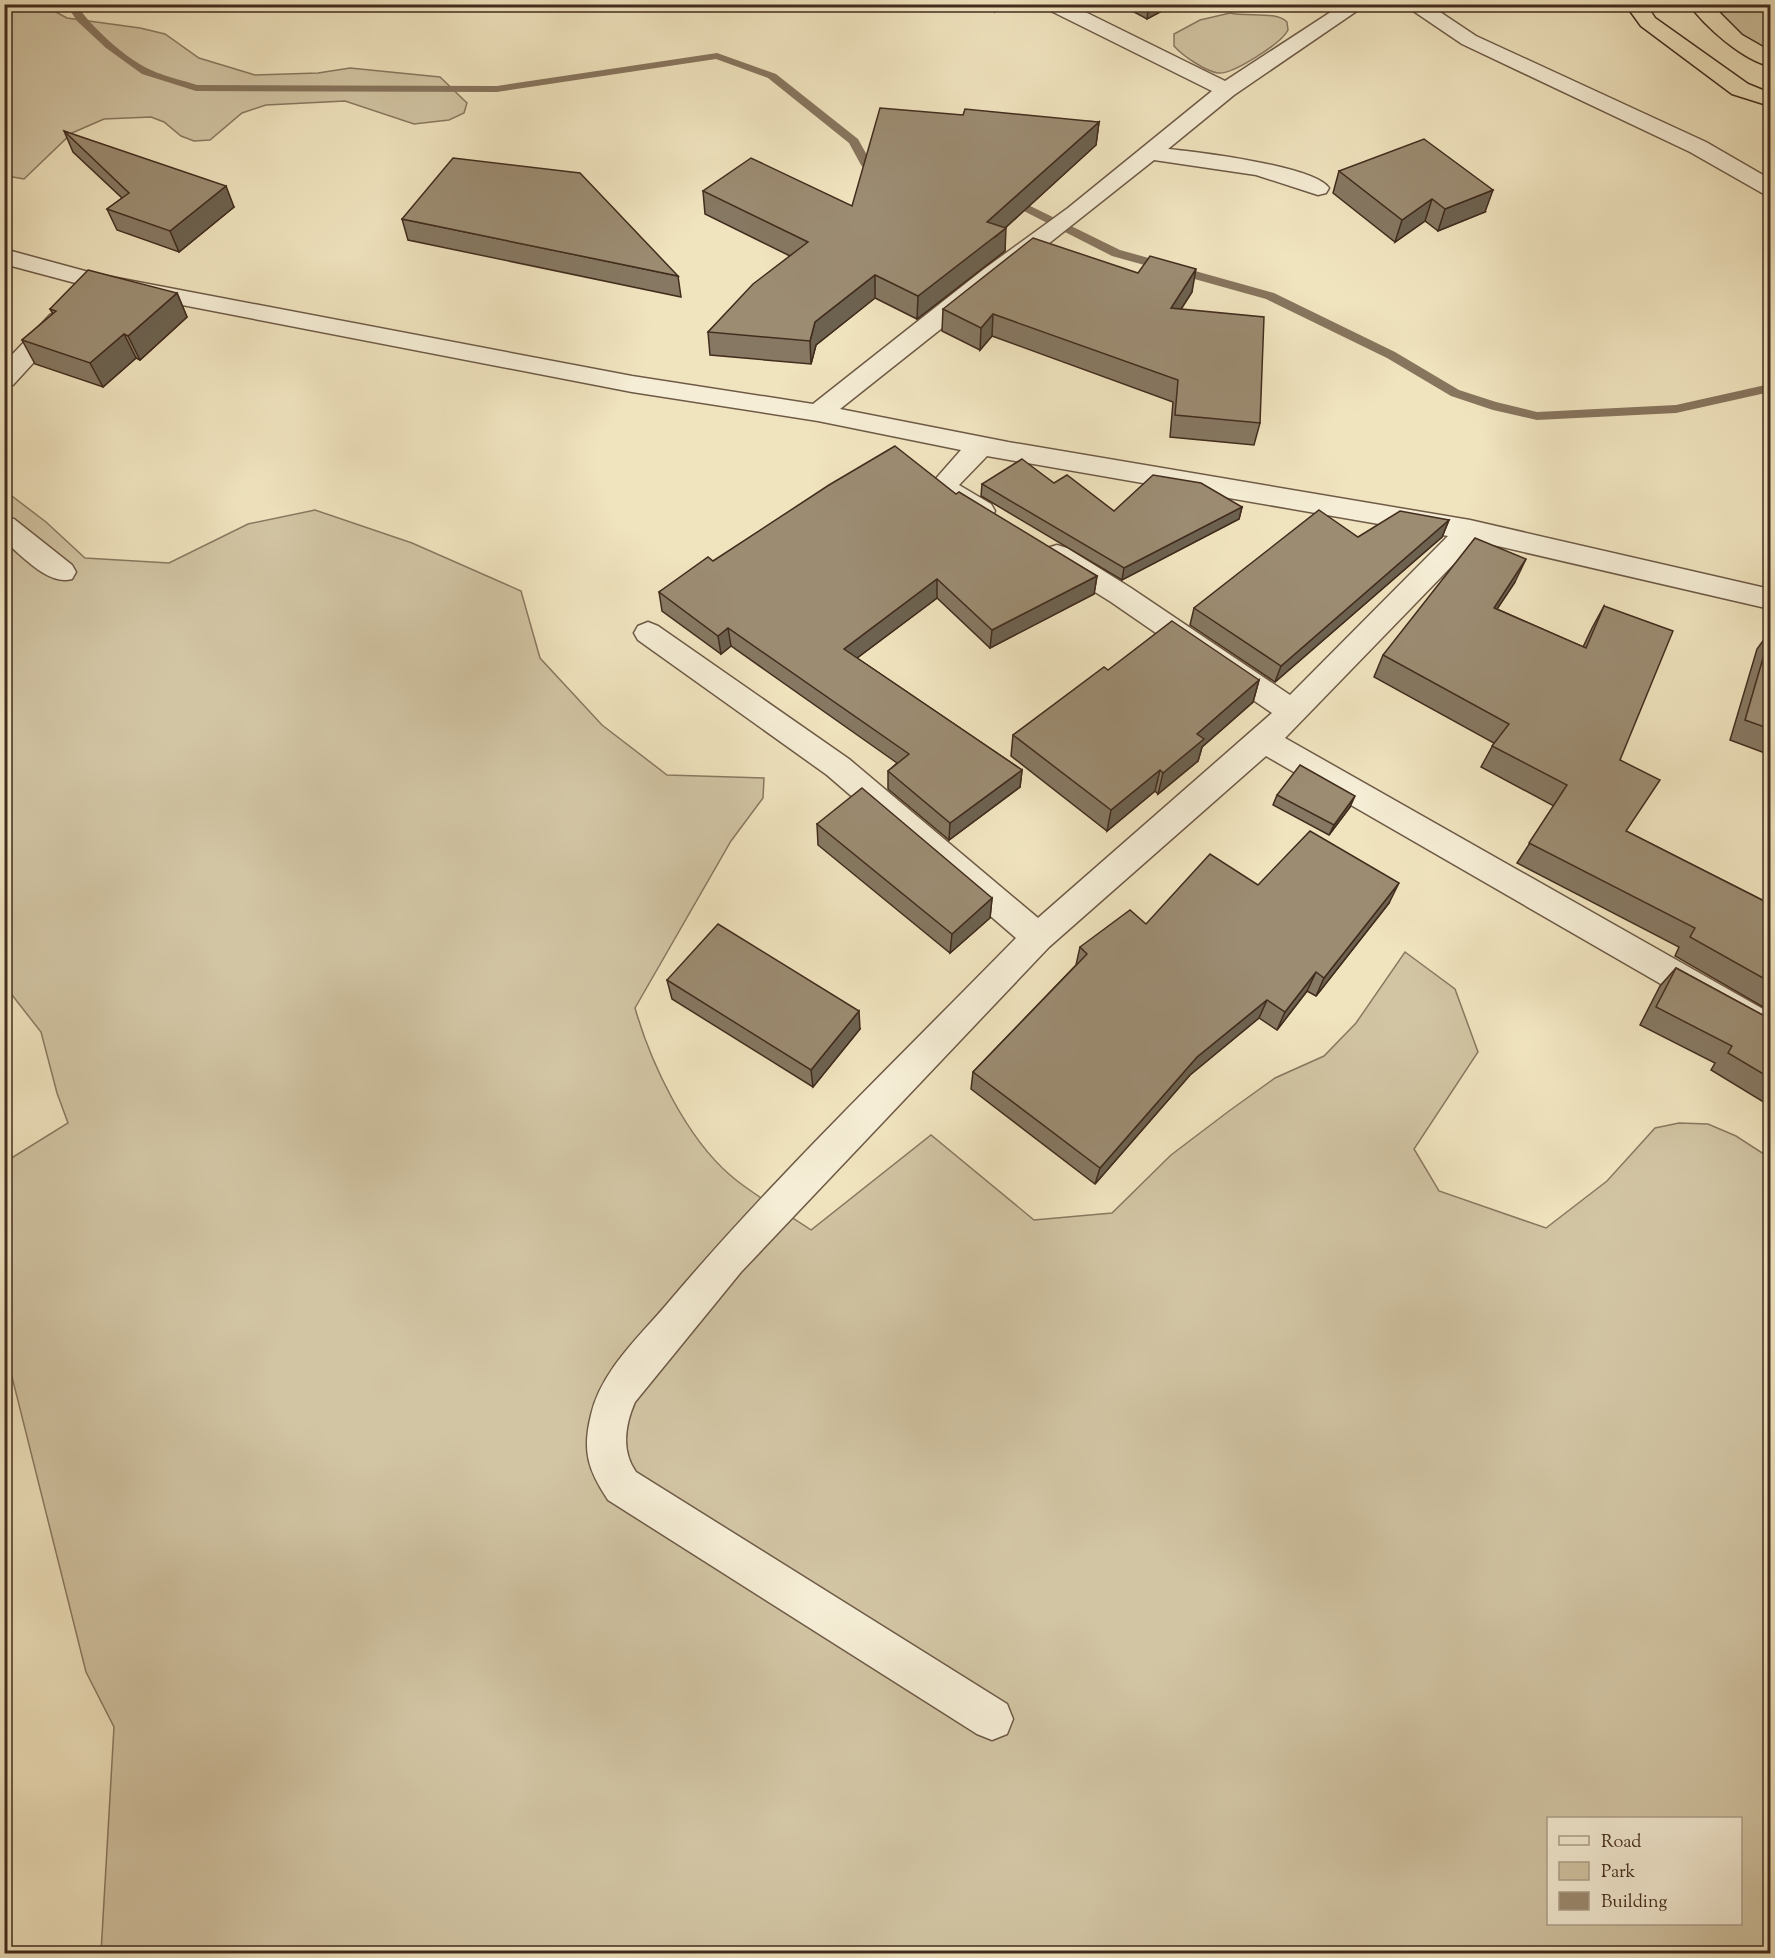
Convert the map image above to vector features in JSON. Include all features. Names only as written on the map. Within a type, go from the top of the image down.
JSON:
[{"type":"highway","points":[[1635,4],[1648,22],[1740,89],[1770,100]]},
{"type":"highway","points":[[1699,4],[1735,39],[1770,60]]},
{"type":"street","points":[[1052,4],[1226,90]]},
{"type":"street","points":[[818,413],[1038,239],[1076,213],[1226,90],[1358,4]]},
{"type":"street","points":[[1413,4],[1469,40],[1698,147],[1770,188]]},
{"type":"street","points":[[1150,153],[1255,167],[1295,178],[1318,188]]},
{"type":"street","points":[[4,256],[82,295],[818,413],[981,446],[1470,530],[1770,599]]},
{"type":"street","points":[[4,379],[82,295]]},
{"type":"street","points":[[981,446],[946,479],[946,487],[958,497],[1008,526]]},
{"type":"street","points":[[4,526],[62,572]]},
{"type":"street","points":[[992,1719],[622,1486],[607,1464],[606,1443],[610,1414],[621,1388],[728,1260],[1038,937],[1264,740],[1470,530]]},
{"type":"street","points":[[1037,543],[1121,595],[1291,711]]},
{"type":"street","points":[[648,633],[838,767],[1038,937]]},
{"type":"street","points":[[1264,740],[1770,1030]]},
{"type":"green space","points":[[4,5],[43,5],[67,18],[140,28],[165,34],[199,58],[255,75],[318,73],[350,68],[440,77],[467,103],[464,113],[449,120],[414,124],[345,101],[266,105],[242,113],[210,140],[194,141],[181,136],[164,122],[151,117],[104,119],[72,133],[24,179],[7,176],[4,175]]},
{"type":"green space","points":[[1709,5],[1770,5],[1770,52],[1730,27]]},
{"type":"green space","points":[[1230,13],[1276,17],[1287,22],[1288,30],[1267,50],[1245,64],[1218,73],[1201,66],[1174,46],[1174,34],[1200,20]]},
{"type":"green space","points":[[4,490],[46,522],[85,558],[169,563],[248,524],[315,510],[412,543],[521,591],[540,658],[602,725],[667,775],[764,778],[763,798],[731,841],[635,1008],[660,1075],[699,1141],[739,1183],[811,1230],[931,1135],[1034,1220],[1112,1213],[1171,1155],[1229,1111],[1275,1078],[1324,1056],[1356,1023],[1405,952],[1455,989],[1478,1052],[1414,1149],[1439,1191],[1546,1228],[1607,1181],[1655,1128],[1679,1123],[1708,1124],[1736,1136],[1770,1158],[1770,1953],[101,1953],[114,1727],[86,1672],[5,1349],[5,1162],[68,1123],[57,1093],[41,1032],[5,986]]},
{"type":"building","points":[[880,108],[963,115],[965,109],[1099,122],[987,222],[1006,228],[918,296],[875,275],[815,322],[810,341],[708,332],[753,284],[808,242],[703,191],[751,158],[852,206]]},
{"type":"building","points":[[64,131],[226,186],[170,231],[107,209],[129,193]]},
{"type":"building","points":[[1424,139],[1493,190],[1445,209],[1432,199],[1402,220],[1339,171]]},
{"type":"building","points":[[453,158],[580,173],[678,276],[402,219]]},
{"type":"building","points":[[1033,238],[1138,273],[1150,256],[1196,269],[1171,308],[1264,317],[1260,423],[1175,415],[1178,380],[993,314],[981,328],[943,309]]},
{"type":"building","points":[[88,270],[177,293],[128,336],[124,334],[90,363],[22,340],[56,311],[50,309]]},
{"type":"building","points":[[895,446],[956,494],[959,492],[1097,576],[992,630],[937,579],[844,649],[1022,770],[950,823],[888,771],[909,754],[728,628],[718,636],[659,592],[708,557],[713,561],[829,485]]},
{"type":"building","points":[[1022,459],[1054,483],[1067,475],[1114,511],[1153,475],[1201,483],[1242,507],[1124,568],[982,484]]},
{"type":"building","points":[[1319,510],[1358,537],[1400,511],[1449,520],[1281,666],[1194,608]]},
{"type":"building","points":[[1475,538],[1526,559],[1494,608],[1586,648],[1604,606],[1673,631],[1620,760],[1660,780],[1626,831],[1770,904],[1770,982],[1690,937],[1695,928],[1529,843],[1567,785],[1492,746],[1509,724],[1383,655]]},
{"type":"building","points":[[1172,621],[1259,680],[1197,734],[1204,739],[1163,773],[1160,770],[1111,810],[1013,735],[1104,667],[1108,670]]},
{"type":"building","points":[[1770,634],[1770,729],[1745,720]]},
{"type":"building","points":[[1300,765],[1355,796],[1334,825],[1277,795]]},
{"type":"building","points":[[862,788],[992,898],[952,934],[817,824]]},
{"type":"building","points":[[1310,831],[1399,883],[1324,978],[1316,972],[1285,1012],[1267,1000],[1197,1057],[1100,1168],[973,1072],[1087,954],[1080,947],[1130,910],[1146,924],[1210,854],[1258,885]]},
{"type":"building","points":[[718,924],[859,1011],[811,1070],[667,980]]},
{"type":"building","points":[[1676,968],[1770,1019],[1770,1078],[1728,1053],[1732,1046],[1656,1007]]},
{"type":"waterway","points":[[71,4],[81,19],[110,46],[146,72],[196,88],[497,89],[717,56],[772,76],[854,141],[867,165],[879,179]]},
{"type":"waterway","points":[[1008,199],[1116,253],[1270,296],[1391,355],[1455,393],[1493,406],[1537,416],[1676,409],[1770,388]]}]
